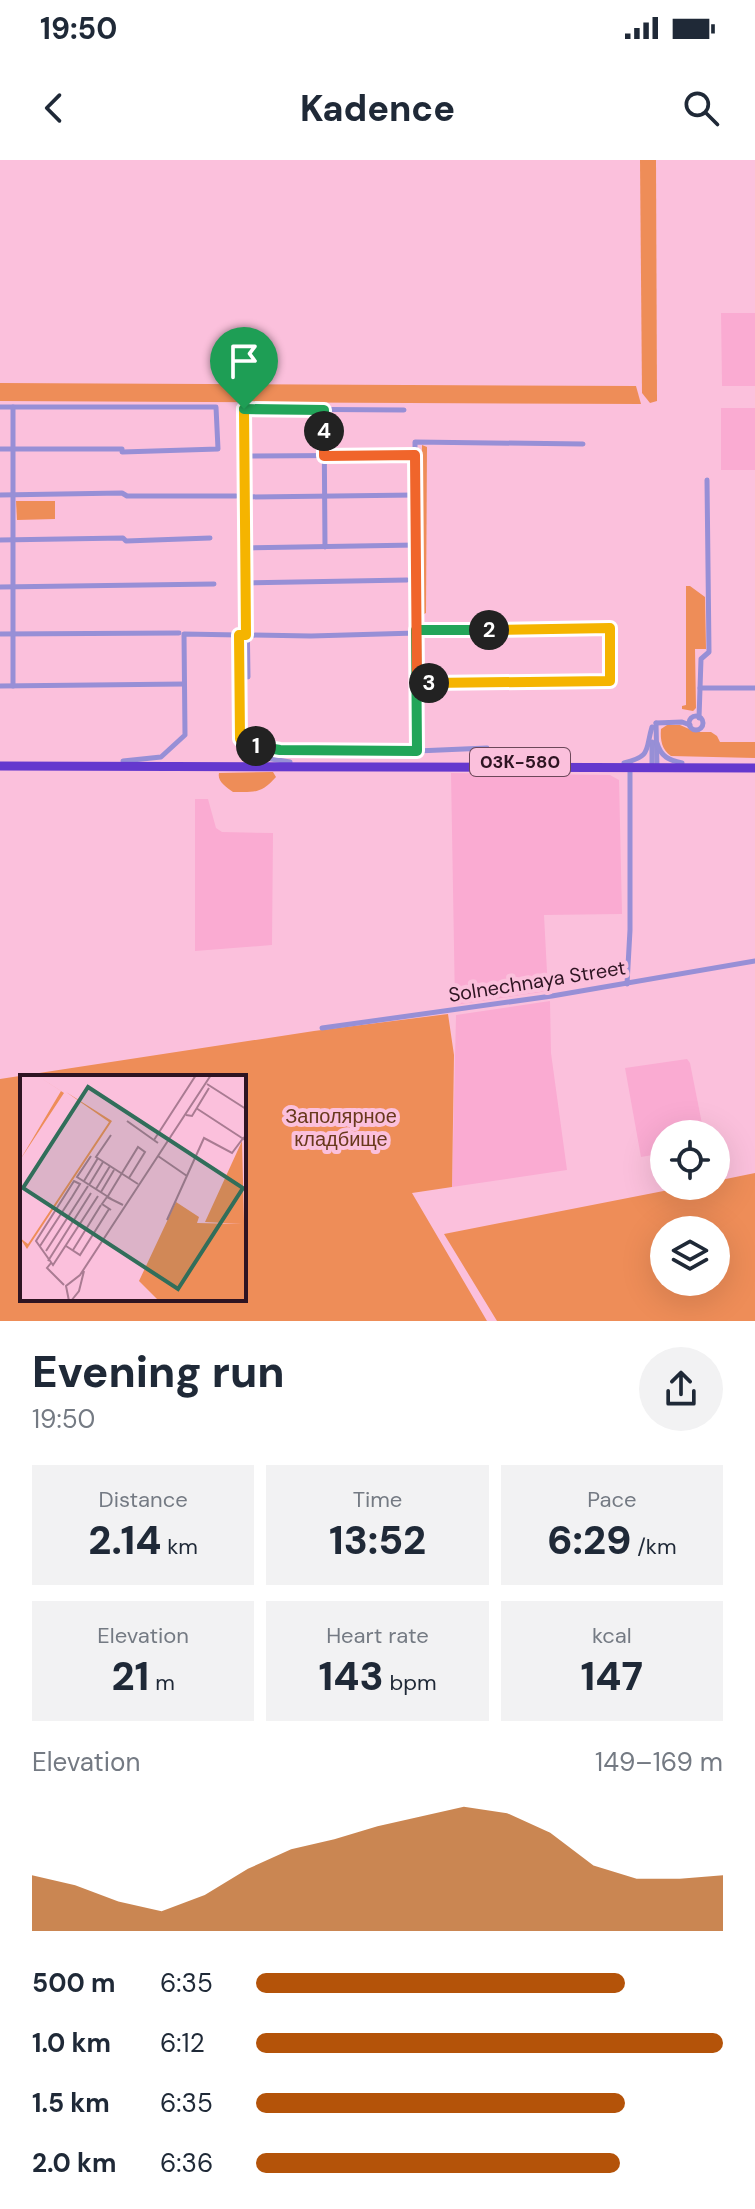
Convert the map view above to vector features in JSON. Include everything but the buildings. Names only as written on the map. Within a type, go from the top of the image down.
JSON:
[{"type":"highway","name":"03К-580","points":[[0,763],[613,768],[628,765]]},
{"type":"highway","name":"03К-580","points":[[0,763],[755,765]]},
{"type":"highway","name":"03К-580","points":[[653,766],[682,763],[755,765]]},
{"type":"street","points":[[0,407],[216,407],[218,449],[0,449]]},
{"type":"street","points":[[13,407],[13,686]]},
{"type":"street","points":[[290,762],[265,758],[240,739],[246,583],[244,409],[404,410]]},
{"type":"street","points":[[324,410],[325,547]]},
{"type":"street","points":[[417,751],[415,442],[583,444]]},
{"type":"street","points":[[244,456],[415,455]]},
{"type":"street","points":[[654,725],[682,722],[694,730],[700,729],[703,723],[699,718],[701,659],[709,652],[707,480]]},
{"type":"street","points":[[0,495],[122,493],[127,496],[236,496]]},
{"type":"street","points":[[245,497],[415,495]]},
{"type":"street","points":[[0,540],[210,538]]},
{"type":"street","points":[[245,548],[416,545]]},
{"type":"street","points":[[246,583],[407,580]]},
{"type":"street","points":[[0,587],[214,584]]},
{"type":"street","points":[[123,761],[161,757],[185,735],[184,634],[311,636],[610,628],[610,681],[417,684]]},
{"type":"street","points":[[0,634],[179,633]]},
{"type":"street","points":[[242,635],[248,677]]},
{"type":"street","points":[[0,686],[184,684]]},
{"type":"street","points":[[700,688],[755,688]]},
{"type":"street","points":[[690,725],[691,719],[699,718]]},
{"type":"street","points":[[653,766],[654,725]]},
{"type":"street","points":[[627,984],[630,930],[628,765],[646,754],[654,725]]},
{"type":"street","points":[[653,766],[654,725]]},
{"type":"street","points":[[656,740],[668,759],[682,763]]},
{"type":"street","points":[[246,744],[280,750],[487,748]]},
{"type":"street","points":[[630,782],[634,776],[653,766]]},
{"type":"street","points":[[613,768],[630,782]]},
{"type":"street","name":"Solnechnaya Street","points":[[322,1028],[627,984],[755,961]]},
{"type":"shaded area","points":[[721,313],[755,313],[755,386],[722,386]]},
{"type":"shaded area","points":[[721,408],[755,408],[755,470],[721,470]]},
{"type":"shaded area","points":[[451,773],[610,775],[619,780],[622,914],[544,915],[548,991],[455,1005]]},
{"type":"shaded area","points":[[195,799],[208,799],[216,828],[222,832],[273,833],[272,945],[195,951]]},
{"type":"shaded area","points":[[550,1001],[551,1053],[567,1170],[452,1187],[456,1015]]},
{"type":"shaded area","points":[[687,1059],[701,1120],[650,1120],[650,1155],[641,1157],[625,1068]]},
{"type":"green space","points":[[640,160],[656,160],[657,401],[650,403],[642,393]]},
{"type":"green space","points":[[0,383],[636,386],[641,404],[0,401]]},
{"type":"green space","points":[[422,445],[427,447],[426,613],[420,616]]},
{"type":"green space","points":[[16,501],[55,501],[55,519],[17,520]]},
{"type":"green space","points":[[686,586],[705,597],[706,649],[695,649],[696,708],[693,711],[682,709],[686,705]]},
{"type":"green space","points":[[667,725],[711,732],[720,742],[755,742],[755,758],[671,756],[661,741],[661,729]]},
{"type":"green space","points":[[273,772],[276,777],[271,783],[252,792],[233,792],[219,779],[219,773]]},
{"type":"green space","name":"Заполярное кладбище","points":[[448,1014],[454,1055],[452,1187],[412,1193],[487,1321],[0,1321],[0,1079],[20,1076],[20,1301],[246,1301],[246,1075],[26,1075]]},
{"type":"green space","points":[[755,1173],[755,1321],[497,1321],[444,1234],[650,1194],[650,1200],[730,1200],[730,1178]]},
{"type":"route","points":[[244,409],[246,635],[239,635],[240,739],[246,744],[280,750],[417,751],[416,630],[610,628],[610,681],[417,684],[415,455],[324,456],[324,410],[244,409]]}]
